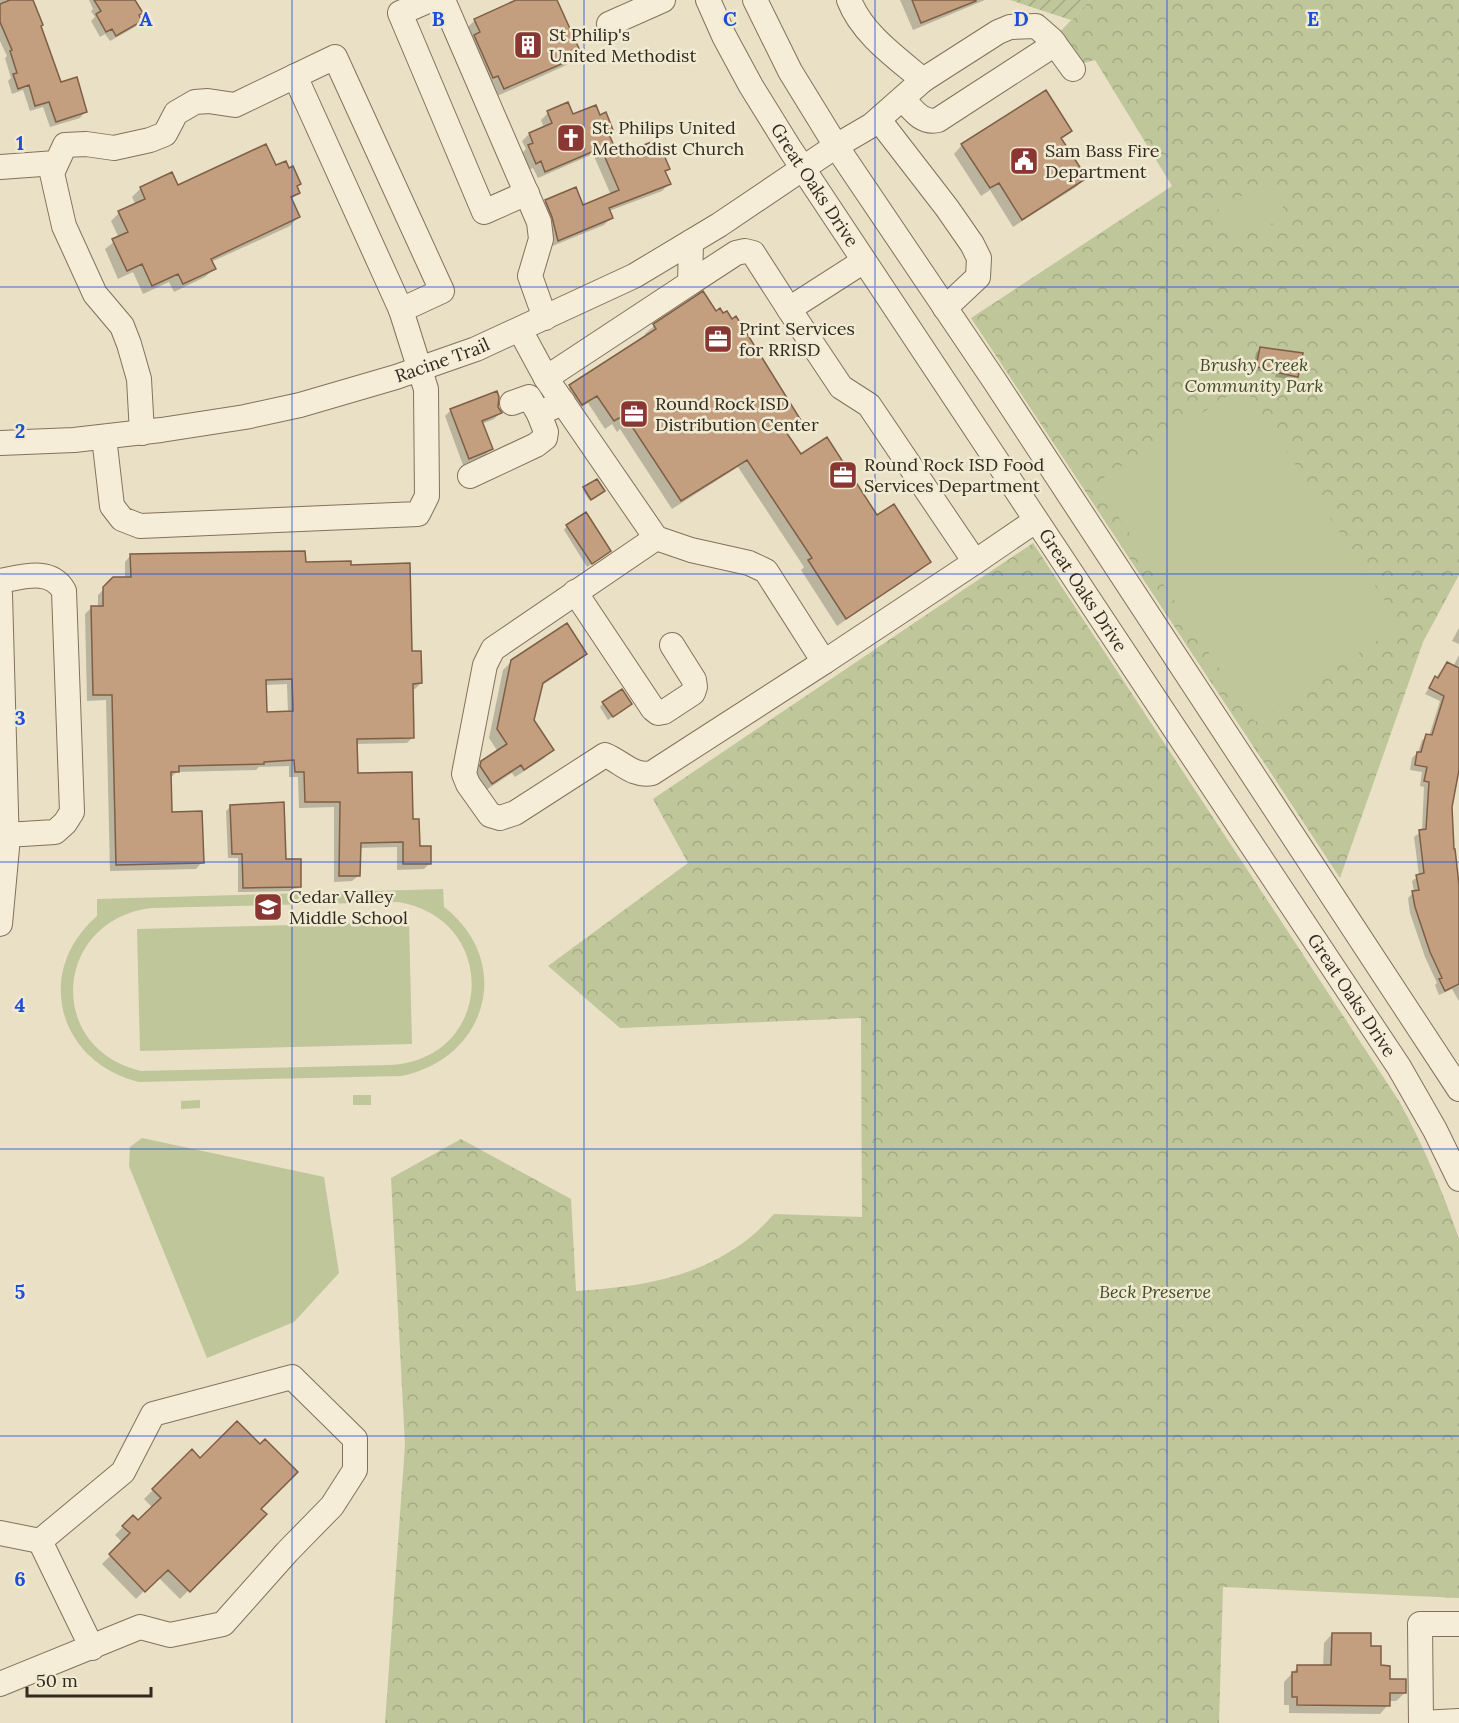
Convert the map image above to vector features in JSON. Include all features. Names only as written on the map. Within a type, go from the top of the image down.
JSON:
[{"type":"street","points":[[430,0],[400,13],[484,212],[527,193]]},
{"type":"street","points":[[443,0],[540,222],[541,239],[530,276],[545,318]]},
{"type":"street","points":[[609,24],[663,0]]},
{"type":"street","name":"Great Oaks Drive","points":[[708,0],[751,86],[803,168],[1399,1067],[1436,1130],[1459,1179]]},
{"type":"street","points":[[755,0],[790,71],[836,146],[1459,1089]]},
{"type":"street","points":[[849,0],[853,10],[880,44],[924,80]]},
{"type":"street","name":"Racine Trail","points":[[0,443],[104,437],[234,419],[300,405],[476,349],[634,276],[719,225],[836,146],[879,120],[924,80],[998,32],[1010,27],[1036,26],[1055,44],[1073,69]]},
{"type":"street","points":[[903,99],[923,119],[930,122],[938,120],[1055,44]]},
{"type":"street","points":[[142,433],[139,379],[129,344],[122,326],[94,294],[64,226],[52,173],[65,145],[86,144],[114,148],[150,140],[165,134],[176,113],[195,102],[208,101],[235,105],[335,57],[442,291],[401,310]]},
{"type":"street","points":[[104,437],[112,506],[122,519],[140,526],[418,514],[427,496],[426,389],[401,310],[296,76]]},
{"type":"street","points":[[879,120],[947,208],[979,258],[978,277],[945,308]]},
{"type":"street","points":[[0,167],[57,163]]},
{"type":"street","points":[[690,283],[691,242]]},
{"type":"street","points":[[546,378],[736,253],[745,251],[753,253],[841,387],[869,405],[975,562]]},
{"type":"street","points":[[789,309],[864,261]]},
{"type":"street","points":[[520,330],[546,378],[656,538],[691,550],[749,563],[766,571],[824,662]]},
{"type":"street","points":[[470,476],[536,445],[545,438],[546,432],[530,397],[512,403]]},
{"type":"street","points":[[539,414],[563,402]]},
{"type":"street","points":[[656,538],[503,640],[493,649],[485,665],[464,774],[468,784],[490,815],[500,818],[515,813],[605,755],[619,761],[631,771],[642,775],[652,773],[824,662],[1035,521]]},
{"type":"street","points":[[0,581],[36,575],[51,577],[60,583],[64,591],[71,759],[72,812],[65,823],[55,831],[6,835]]},
{"type":"street","points":[[575,592],[653,709],[658,713],[664,712],[693,693],[695,687],[694,680],[672,645]]},
{"type":"street","points":[[0,594],[6,835],[0,924]]},
{"type":"street","points":[[0,1684],[140,1627],[170,1635],[223,1624],[287,1552],[332,1506],[355,1470],[355,1439],[292,1377],[153,1414],[123,1472],[40,1541]]},
{"type":"street","points":[[0,1533],[40,1541]]},
{"type":"street","points":[[40,1541],[92,1648]]},
{"type":"street","points":[[1459,1624],[1420,1624],[1421,1723],[1459,1721]]},
{"type":"green space","points":[[1010,0],[1090,0],[1071,20]]},
{"type":"green space","name":"Brushy Creek Community Park","points":[[1090,0],[1459,0],[1459,575],[1423,642],[1340,878],[971,318],[1172,186],[1095,60],[1077,65],[1059,33]]},
{"type":"green space","points":[[1273,183],[1287,217],[1231,241],[1217,206]]},
{"type":"green space","points":[[1243,386],[1401,625],[1255,722],[1096,483]]},
{"type":"green space","name":"Beck Preserve","points":[[1033,543],[1399,1101],[1439,1185],[1459,1239],[1459,1598],[1223,1587],[1219,1723],[385,1723],[405,1445],[391,1178],[461,1139],[571,1199],[576,1291],[622,1287],[666,1279],[687,1272],[707,1264],[751,1237],[774,1214],[862,1217],[861,1018],[620,1028],[548,966],[688,863],[653,799]]},
{"type":"green space","points":[[443,889],[444,907],[466,929],[479,954],[484,980],[481,1006],[471,1030],[454,1050],[430,1066],[401,1076],[139,1082],[111,1071],[89,1056],[73,1035],[64,1013],[61,988],[65,963],[77,938],[97,916],[97,899]],"holes":[[[398,902],[431,914],[455,934],[468,960],[472,988],[465,1016],[450,1040],[424,1057],[390,1065],[141,1071],[110,1058],[88,1038],[76,1012],[73,985],[80,959],[95,935],[119,918],[151,908]]]},
{"type":"green space","points":[[409,922],[412,1044],[140,1051],[137,929]]},
{"type":"green space","points":[[353,1095],[371,1095],[371,1105],[353,1105]]},
{"type":"green space","points":[[200,1100],[200,1108],[181,1109],[181,1101]]},
{"type":"green space","points":[[142,1138],[324,1177],[339,1273],[294,1322],[207,1358],[129,1166],[130,1147]]},
{"type":"building","points":[[10,0],[33,0],[61,82],[77,77],[87,112],[56,122],[49,102],[35,106],[29,85],[18,89],[13,74],[17,73],[10,51],[12,50],[0,22],[0,4]]},
{"type":"building","points":[[94,0],[135,0],[143,13],[139,15],[142,21],[116,36],[112,29],[106,32],[96,14],[101,11]]},
{"type":"building","name":"St Philip's United Methodist","points":[[516,0],[557,0],[582,55],[504,89],[498,76],[493,78],[474,35],[480,32],[474,19]]},
{"type":"building","points":[[912,0],[976,0],[976,1],[921,23]]},
{"type":"building","name":"Sam Bass Fire Department","points":[[1046,90],[1072,131],[1061,138],[1087,178],[1022,220],[999,183],[990,188],[961,144]]},
{"type":"building","points":[[568,102],[573,114],[596,105],[600,115],[606,112],[613,130],[608,132],[618,155],[654,141],[658,150],[661,148],[670,169],[665,171],[671,184],[609,208],[613,218],[558,241],[545,200],[576,187],[583,205],[619,190],[601,148],[545,172],[541,161],[536,164],[528,145],[533,143],[529,133],[552,123],[547,111]]},
{"type":"building","points":[[266,144],[276,165],[286,161],[289,168],[293,166],[301,184],[297,186],[300,193],[291,197],[300,217],[211,259],[216,269],[183,284],[178,274],[152,286],[142,264],[127,271],[112,239],[128,232],[118,211],[145,199],[140,187],[172,172],[178,185]]},
{"type":"building","points":[[703,291],[716,311],[720,308],[723,313],[727,311],[732,319],[736,316],[802,422],[786,432],[801,454],[827,437],[877,515],[894,504],[931,562],[846,619],[808,560],[812,558],[747,460],[681,501],[629,422],[626,424],[621,417],[614,421],[597,396],[582,405],[569,385],[656,329],[653,324]]},
{"type":"building","points":[[1260,347],[1303,353],[1298,377],[1256,367]]},
{"type":"building","points":[[497,391],[498,407],[502,413],[482,421],[493,449],[469,459],[450,409]]},
{"type":"building","points":[[597,479],[605,491],[591,500],[583,487]]},
{"type":"building","points":[[586,512],[611,551],[592,564],[566,525]]},
{"type":"building","points":[[305,551],[306,562],[351,561],[351,565],[410,563],[412,651],[421,651],[422,683],[413,684],[414,738],[357,739],[358,773],[412,772],[413,819],[419,819],[420,846],[431,846],[431,864],[403,864],[403,842],[361,843],[360,876],[339,876],[340,802],[305,802],[304,772],[295,772],[294,760],[264,762],[264,764],[179,766],[179,772],[171,772],[172,812],[202,811],[204,863],[116,865],[112,695],[93,695],[91,606],[103,606],[103,587],[113,577],[131,577],[130,554]],"holes":[[[292,679],[293,711],[267,712],[266,680]]]},
{"type":"building","points":[[567,623],[587,654],[543,683],[534,720],[554,750],[524,770],[521,765],[492,784],[480,766],[481,761],[507,744],[497,729],[511,660]]},
{"type":"building","points":[[1447,662],[1459,668],[1459,770],[1452,807],[1459,885],[1459,984],[1445,991],[1415,907],[1412,891],[1419,890],[1416,875],[1424,873],[1419,830],[1426,829],[1429,782],[1424,781],[1427,767],[1415,765],[1417,752],[1421,752],[1426,734],[1432,735],[1444,696],[1429,688],[1435,676],[1438,678]]},
{"type":"building","points":[[622,689],[632,704],[613,717],[602,702]]},
{"type":"building","points":[[284,802],[286,859],[301,859],[301,887],[243,888],[242,854],[232,854],[230,805]]},
{"type":"building","points":[[237,1421],[260,1444],[265,1439],[298,1472],[261,1509],[267,1514],[190,1592],[168,1570],[145,1592],[109,1554],[130,1533],[122,1526],[133,1515],[138,1520],[161,1498],[152,1489],[192,1449],[200,1458]]},
{"type":"building","points":[[1332,1633],[1371,1633],[1371,1646],[1381,1646],[1381,1665],[1390,1666],[1390,1679],[1406,1679],[1406,1693],[1390,1693],[1390,1706],[1297,1705],[1297,1697],[1292,1697],[1292,1672],[1297,1672],[1297,1665],[1331,1665]]},
{"type":"place","name":"St Philip's United Methodist","points":[[528,45]]},
{"type":"place","name":"St. Philips United Methodist Church","points":[[571,138]]},
{"type":"place","name":"Sam Bass Fire Department","points":[[1024,161]]},
{"type":"place","name":"Print Services for RRISD","points":[[718,339]]},
{"type":"place","name":"Round Rock ISD Distribution Center","points":[[634,414]]},
{"type":"place","name":"Round Rock ISD Food Services Department","points":[[843,475]]},
{"type":"place","name":"Cedar Valley Middle School","points":[[268,907]]}]
